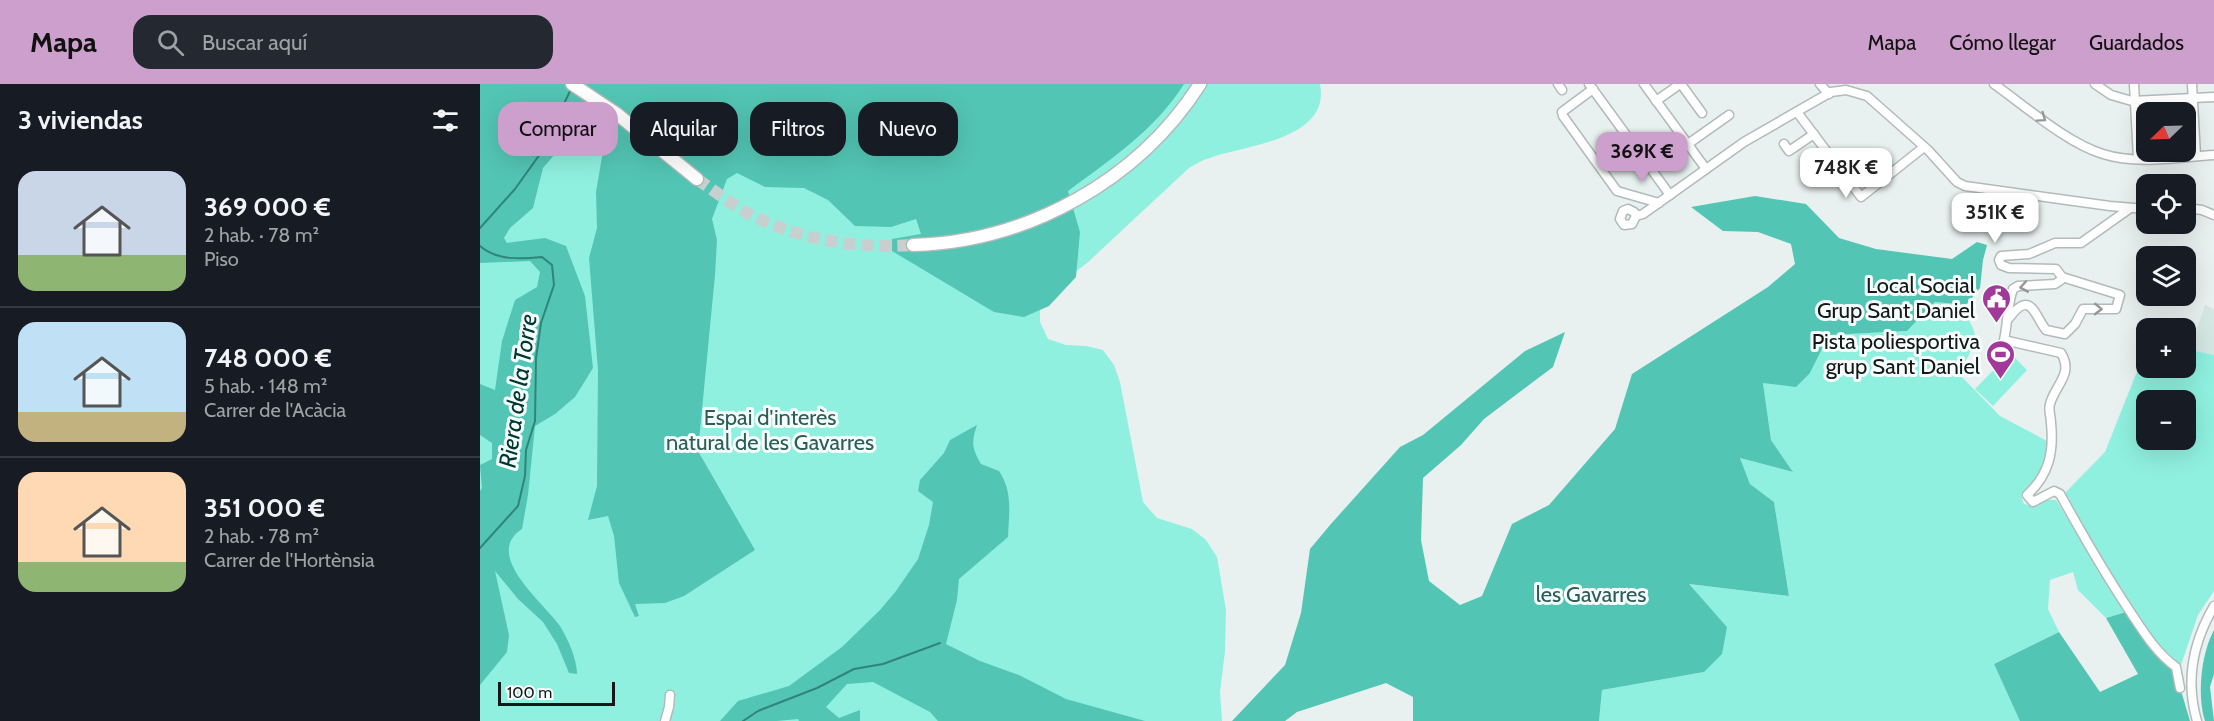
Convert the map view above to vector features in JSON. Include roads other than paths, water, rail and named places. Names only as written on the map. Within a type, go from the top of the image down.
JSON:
[{"type":"highway","points":[[572,84],[617,114],[697,179]]},
{"type":"highway","points":[[913,245],[963,240],[1005,231],[1035,220],[1082,197],[1111,178],[1143,151],[1172,120],[1200,84]]},
{"type":"street","points":[[1644,84],[1706,169]]},
{"type":"street","points":[[1656,101],[1680,84],[1702,113]]},
{"type":"street","points":[[1820,84],[1828,94]]},
{"type":"street","points":[[1994,84],[2084,146],[2103,154],[2136,159]]},
{"type":"street","points":[[2095,84],[2116,97],[2135,101],[2214,97]]},
{"type":"street","points":[[2134,84],[2136,120]]},
{"type":"street","points":[[2192,84],[2193,102]]},
{"type":"street","points":[[1659,202],[1617,191],[1563,116],[1562,112],[1591,87],[1670,195]]},
{"type":"street","points":[[1636,216],[1643,214],[1744,142],[1828,94],[1845,87],[1867,96],[1924,147],[1957,182],[1965,186],[2136,209]]},
{"type":"street","points":[[1797,112],[1861,197],[1924,147]]},
{"type":"street","points":[[1688,144],[1729,115]]},
{"type":"street","points":[[1784,144],[1789,151],[1814,134]]},
{"type":"street","points":[[2196,156],[2214,155]]},
{"type":"street","points":[[2008,319],[2017,308],[2031,307],[2038,313],[2046,330],[2065,334],[2075,324],[2083,309],[2116,309],[2120,295],[2062,277],[2056,269],[2009,268],[2001,265],[1999,260],[2006,254],[2029,254],[2055,243],[2081,243],[2130,209]]},
{"type":"street","points":[[2196,209],[2214,215]]},
{"type":"street","points":[[2062,277],[2055,284],[2018,286],[2013,289],[2008,304],[2004,340],[2061,353],[2066,364],[2065,379],[2050,405],[2051,436],[2048,466],[2043,479],[2027,495],[2033,502],[2054,490],[2060,494],[2097,562],[2164,659],[2176,667],[2180,688]]},
{"type":"street","points":[[2197,721],[2191,681],[2194,653],[2203,626],[2214,606]]},
{"type":"street","points":[[664,721],[670,695]]},
{"type":"waterway","name":"Riera de la Torre","points":[[480,228],[515,189],[540,154],[571,89]]},
{"type":"waterway","name":"Riera de la Torre","points":[[480,246],[502,257],[542,257],[552,265],[554,285],[541,323],[536,358],[535,421],[526,450],[525,476],[518,506],[480,548]]},
{"type":"waterway","points":[[743,721],[758,711],[817,688],[854,669],[883,664],[940,643]]},
{"type":"tunnel","points":[[697,179],[751,215],[789,231],[850,244],[913,245]]},
{"type":"place","name":"Local Social Grup Sant Daniel","points":[[1996,324]]},
{"type":"place","name":"Pista poliesportiva grup Sant Daniel","points":[[2001,380]]},
{"type":"park label","name":"Espai d'interès natural de les Gavarres","points":[[770,430]]},
{"type":"park label","name":"les Gavarres","points":[[1591,594]]}]
